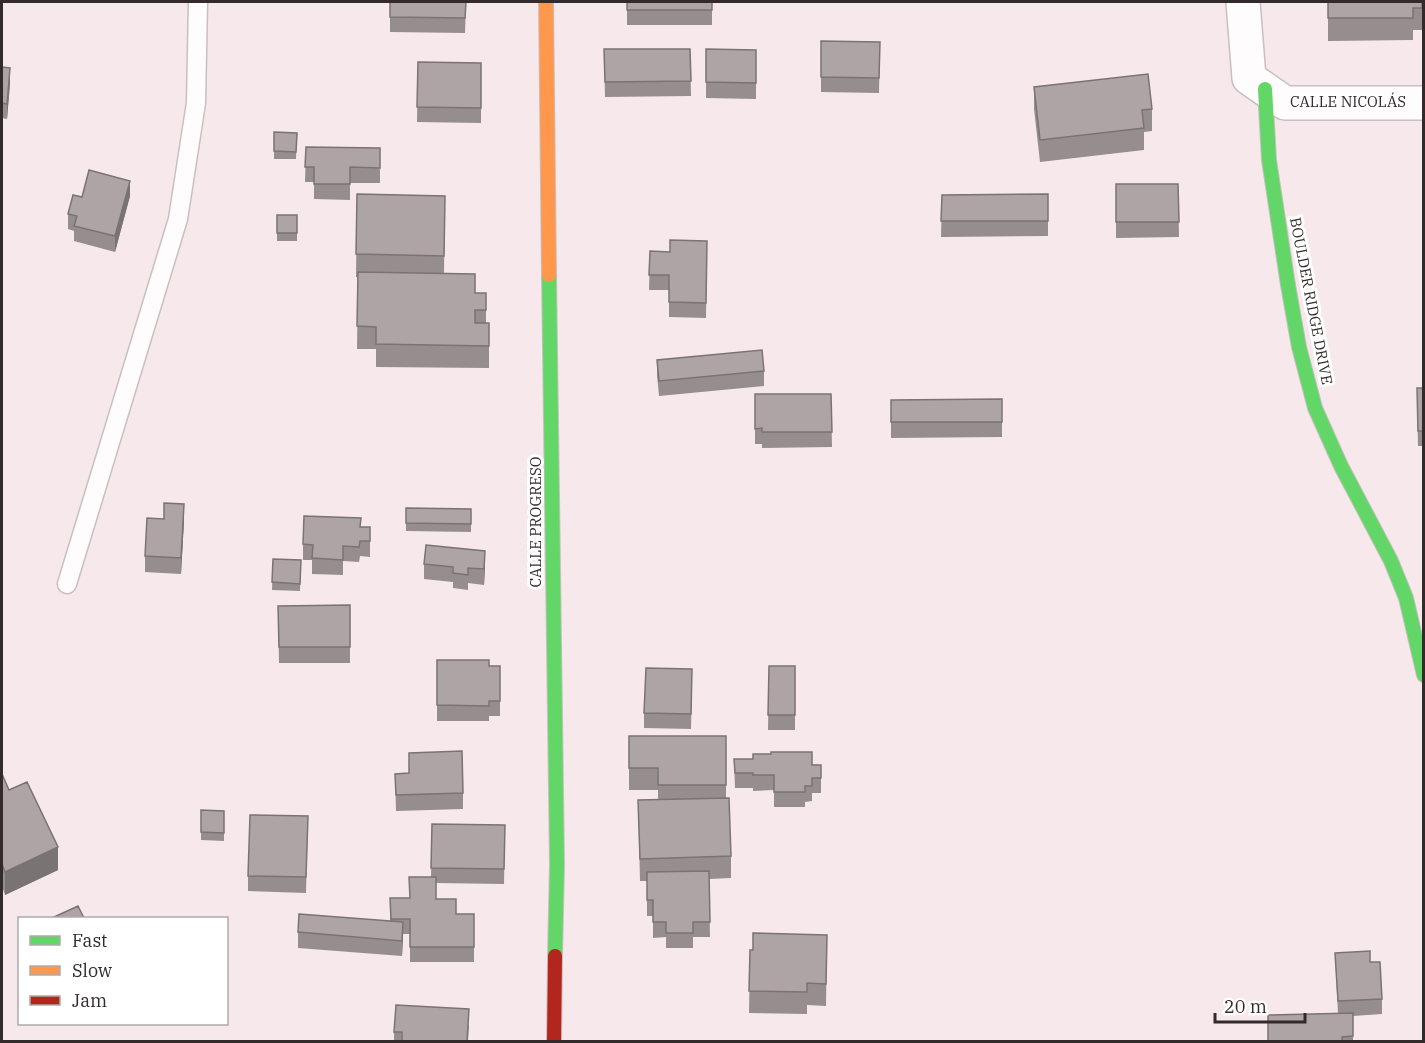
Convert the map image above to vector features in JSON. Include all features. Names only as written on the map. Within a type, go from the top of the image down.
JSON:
[{"type":"street","name":"CALLE PROGRESO","points":[[546,2],[557,864],[554,1041]]},
{"type":"street","name":"CALLE NICOLÁS","points":[[1243,2],[1249,78],[1285,104],[1424,103]]},
{"type":"street","name":"BOULDER RIDGE DRIVE","points":[[1265,89],[1269,160],[1288,285],[1299,347],[1315,408],[1341,466],[1391,561],[1406,598],[1424,675]]},
{"type":"lane","points":[[67,584],[178,219],[196,103],[198,2]]},
{"type":"building","points":[[390,2],[466,2],[465,18],[390,17]]},
{"type":"building","points":[[627,2],[712,2],[712,10],[627,10]]},
{"type":"building","points":[[1328,2],[1422,2],[1422,8],[1413,8],[1413,18],[1328,18]]},
{"type":"building","points":[[821,41],[880,42],[879,78],[821,77]]},
{"type":"building","points":[[604,49],[690,49],[691,81],[605,82]]},
{"type":"building","points":[[706,49],[756,50],[756,83],[706,82]]},
{"type":"building","points":[[418,62],[481,63],[481,108],[417,107]]},
{"type":"building","points":[[2,67],[10,68],[7,104],[2,103]]},
{"type":"building","points":[[1148,74],[1152,109],[1142,110],[1144,128],[1040,140],[1034,87]]},
{"type":"building","points":[[274,132],[297,133],[296,152],[274,151]]},
{"type":"building","points":[[306,147],[380,148],[380,168],[350,167],[350,184],[314,184],[314,167],[305,167]]},
{"type":"building","points":[[89,170],[130,181],[115,236],[74,226],[77,216],[68,214],[73,195],[82,197]]},
{"type":"building","points":[[1116,184],[1178,184],[1179,222],[1116,222]]},
{"type":"building","points":[[357,194],[445,196],[444,256],[356,254]]},
{"type":"building","points":[[1048,194],[1048,221],[941,221],[942,195]]},
{"type":"building","points":[[277,215],[297,215],[297,233],[277,233]]},
{"type":"building","points":[[670,240],[707,241],[706,303],[669,302],[669,275],[649,275],[650,251],[670,252]]},
{"type":"building","points":[[358,272],[475,274],[475,293],[486,293],[486,310],[475,310],[475,323],[489,323],[489,346],[376,344],[376,327],[357,326]]},
{"type":"building","points":[[762,350],[764,371],[659,381],[657,360]]},
{"type":"building","points":[[1417,388],[1424,388],[1424,431],[1418,431]]},
{"type":"building","points":[[755,394],[831,394],[832,432],[762,432],[762,428],[755,429]]},
{"type":"building","points":[[1002,399],[1002,422],[891,422],[891,400]]},
{"type":"building","points":[[164,503],[184,504],[181,558],[145,556],[147,518],[164,519]]},
{"type":"building","points":[[406,508],[471,509],[471,524],[406,523]]},
{"type":"building","points":[[304,516],[361,518],[360,527],[370,527],[370,541],[360,541],[359,547],[343,546],[343,560],[312,558],[313,545],[303,544]]},
{"type":"building","points":[[426,545],[485,551],[484,569],[468,568],[468,575],[453,573],[453,567],[424,564]]},
{"type":"building","points":[[273,559],[301,560],[300,584],[272,582]]},
{"type":"building","points":[[350,605],[350,647],[279,647],[278,606]]},
{"type":"building","points":[[437,660],[489,660],[489,666],[500,666],[500,701],[489,701],[489,706],[437,705]]},
{"type":"building","points":[[769,666],[795,666],[795,715],[768,715]]},
{"type":"building","points":[[646,668],[692,669],[691,714],[644,713]]},
{"type":"building","points":[[629,736],[726,736],[726,785],[658,785],[658,768],[629,768]]},
{"type":"building","points":[[462,751],[463,793],[396,795],[395,774],[409,773],[409,753]]},
{"type":"building","points":[[771,752],[812,752],[812,765],[821,765],[821,778],[812,778],[812,786],[805,786],[805,792],[774,792],[774,775],[735,773],[734,759],[753,759],[753,754],[771,754]]},
{"type":"building","points":[[2,774],[9,790],[27,782],[58,847],[5,872],[2,864]]},
{"type":"building","points":[[729,798],[731,856],[640,859],[638,800]]},
{"type":"building","points":[[201,810],[224,811],[224,833],[201,832]]},
{"type":"building","points":[[250,815],[308,816],[306,877],[248,876]]},
{"type":"building","points":[[432,824],[505,825],[504,869],[431,868]]},
{"type":"building","points":[[709,871],[710,922],[693,922],[693,933],[666,933],[666,922],[653,922],[653,900],[647,900],[647,872]]},
{"type":"building","points":[[409,877],[436,877],[436,899],[456,899],[456,914],[474,914],[474,947],[410,947],[410,919],[391,919],[390,898],[410,898]]},
{"type":"building","points":[[78,906],[84,917],[54,917]]},
{"type":"building","points":[[299,914],[403,922],[402,941],[298,932]]},
{"type":"building","points":[[753,933],[827,935],[826,984],[807,983],[807,992],[749,991],[750,950],[753,950]]},
{"type":"building","points":[[1370,951],[1370,962],[1380,962],[1382,999],[1338,1001],[1335,953]]},
{"type":"building","points":[[396,1005],[469,1009],[467,1041],[402,1041],[402,1032],[394,1032]]},
{"type":"building","points":[[1353,1013],[1353,1036],[1342,1037],[1342,1041],[1268,1041],[1268,1015]]},
{"type":"traffic: fast","points":[[1265,89],[1269,160],[1288,285],[1299,347],[1315,408],[1341,466],[1391,561],[1406,598],[1424,675]]},
{"type":"traffic: fast","points":[[549,275],[557,864],[555,956]]},
{"type":"traffic: slow","points":[[546,2],[549,275]]},
{"type":"traffic: jam","points":[[554,1042],[555,956]]}]
